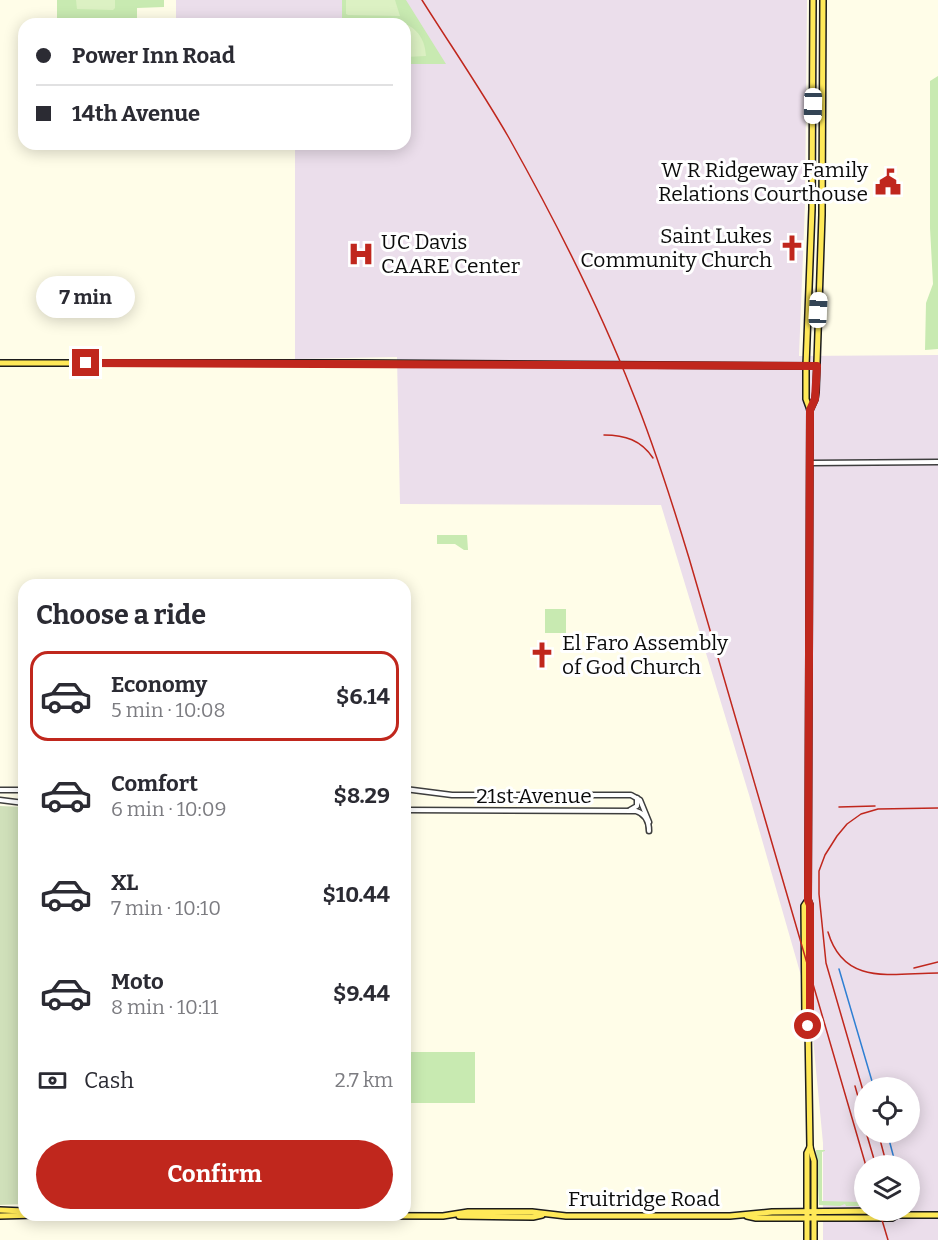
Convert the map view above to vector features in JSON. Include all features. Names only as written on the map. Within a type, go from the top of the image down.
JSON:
[{"type":"main road","points":[[813,0],[812,209],[806,399],[810,410],[808,900],[810,905],[810,1020],[808,1026],[810,1147],[814,1161],[814,1240]]},
{"type":"main road","points":[[810,410],[815,399],[822,215],[823,0]]},
{"type":"main road","points":[[0,363],[817,366]]},
{"type":"main road","points":[[807,1240],[807,1153],[810,1147]]},
{"type":"main road","points":[[0,1210],[18,1210]]},
{"type":"main road","name":"Fruitridge Road","points":[[411,1215],[456,1215],[468,1212],[756,1218],[807,1215],[892,1218],[897,1215],[938,1215]]},
{"type":"main road","points":[[0,1216],[18,1216]]},
{"type":"street","points":[[810,463],[938,462]]},
{"type":"street","points":[[0,790],[18,790]]},
{"type":"street","name":"21st Avenue","points":[[411,790],[452,795],[626,795],[637,798]]},
{"type":"street","points":[[626,811],[637,806],[637,798]]},
{"type":"street","points":[[637,798],[649,822],[649,831]]},
{"type":"street","points":[[0,800],[18,802]]},
{"type":"street","name":"21st Avenue","points":[[411,810],[626,811],[640,812],[649,822]]},
{"type":"shaded area","points":[[176,0],[807,0],[805,204],[799,356],[938,355],[938,1240],[823,1240],[823,1143],[810,1007],[750,798],[661,505],[400,504],[397,357],[295,359],[295,150],[411,150],[411,18],[176,18]]},
{"type":"green space","points":[[57,0],[164,0],[164,7],[137,8],[137,18],[57,18]]},
{"type":"green space","points":[[76,0],[115,0],[115,8],[113,10],[77,9]]},
{"type":"green space","points":[[342,0],[406,0],[446,64],[411,64],[411,18],[342,18]]},
{"type":"green space","points":[[346,0],[395,0],[400,16],[348,15],[346,14]]},
{"type":"green space","points":[[411,27],[420,36],[426,56],[411,57]]},
{"type":"green space","points":[[938,76],[938,349],[925,350],[926,303],[933,284],[930,228],[930,81]]},
{"type":"green space","points":[[437,535],[467,535],[468,550],[455,544],[437,544]]},
{"type":"green space","points":[[545,609],[566,609],[566,633],[545,633]]},
{"type":"green space","points":[[0,806],[18,807],[18,1204],[0,1205]]},
{"type":"green space","points":[[411,1052],[475,1052],[475,1103],[411,1103]]},
{"type":"green space","points":[[816,1150],[825,1150],[822,1152],[822,1201],[854,1202],[854,1206],[819,1205]]},
{"type":"waterway","points":[[839,969],[871,1077]]},
{"type":"waterway","points":[[890,1143],[893,1155]]},
{"type":"railway","points":[[422,0],[499,120],[543,200],[590,294],[640,411],[689,558],[863,1155]]},
{"type":"railway","points":[[604,435],[632,440],[643,447],[653,458]]},
{"type":"railway","points":[[839,807],[875,806]]},
{"type":"railway","points":[[859,1077],[826,963],[819,871],[825,855],[837,836],[847,824],[861,814],[878,809],[938,808]]},
{"type":"railway","points":[[828,932],[835,950],[846,962],[858,969],[888,975],[938,973]]},
{"type":"railway","points":[[914,968],[938,962]]},
{"type":"railway","points":[[869,1143],[873,1155]]},
{"type":"railway","points":[[881,1143],[884,1155]]},
{"type":"railway","points":[[882,1221],[888,1240]]},
{"type":"place","name":"W R Ridgeway Family Relations Courthouse","points":[[888,182]]},
{"type":"place","name":"Saint Lukes Community Church","points":[[792,248]]},
{"type":"place","name":"UC Davis CAARE Center","points":[[361,254]]},
{"type":"place","name":"El Faro Assembly of God Church","points":[[542,655]]},
{"type":"route","points":[[86,363],[817,366],[815,399],[810,410],[808,900],[810,905],[810,1020],[808,1026]]}]
